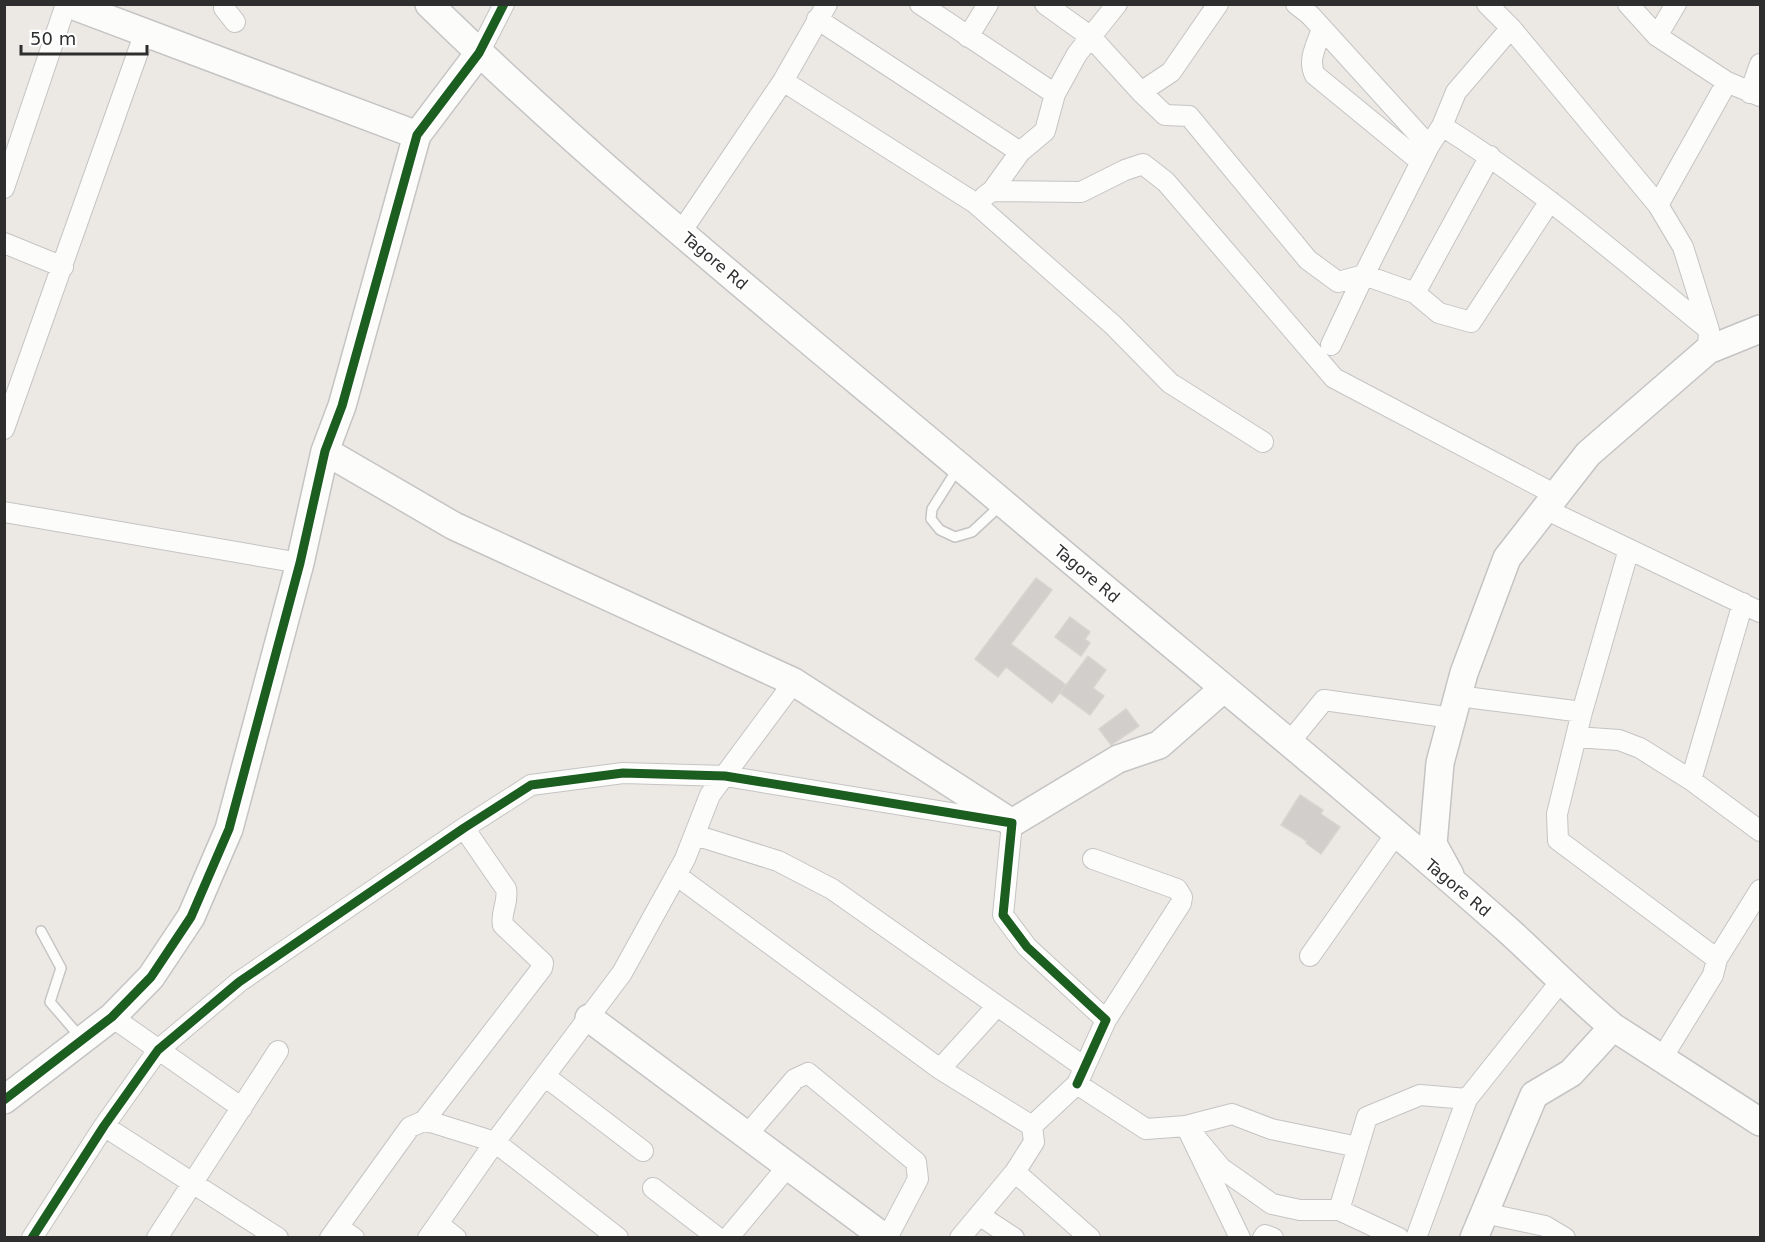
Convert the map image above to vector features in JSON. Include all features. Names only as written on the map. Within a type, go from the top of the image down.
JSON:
[{"type":"street","points":[[4,188],[68,4],[144,35],[417,135]]},
{"type":"street","points":[[225,4],[224,8],[235,22]]},
{"type":"street","name":"Tagore Rd","points":[[429,4],[479,53],[681,232],[1223,689],[1289,742],[1613,1027],[1761,1122]]},
{"type":"street","points":[[4,1100],[112,1017],[152,977],[190,917],[228,829],[300,563],[325,451],[342,406],[417,135],[479,53],[504,4]]},
{"type":"street","points":[[920,4],[1055,94]]},
{"type":"street","points":[[968,37],[988,4]]},
{"type":"street","points":[[1045,4],[1091,37],[1165,115],[1189,116],[1308,260],[1338,282],[1364,275],[1415,293],[1439,313],[1471,322],[1550,201]]},
{"type":"street","points":[[975,203],[992,191],[1020,152],[1045,131],[1055,94],[1077,54],[1116,4]]},
{"type":"street","points":[[1141,92],[1171,72],[1218,4]]},
{"type":"street","points":[[1296,4],[1322,29],[1425,154]]},
{"type":"street","points":[[1487,4],[1511,28],[1658,205],[1683,248],[1708,340]]},
{"type":"street","points":[[1628,4],[1657,36],[1727,82],[1755,94],[1761,64]]},
{"type":"street","points":[[1657,36],[1676,4]]},
{"type":"street","points":[[681,232],[783,81],[822,12],[1020,152]]},
{"type":"street","points":[[1331,345],[1425,154],[1442,126],[1456,92],[1511,28]]},
{"type":"street","points":[[1322,29],[1312,59],[1311,68],[1315,75],[1425,154]]},
{"type":"street","points":[[4,429],[144,35]]},
{"type":"street","points":[[783,81],[975,203],[1113,325],[1170,383],[1263,442]]},
{"type":"street","points":[[1658,205],[1727,82]]},
{"type":"street","points":[[1442,126],[1490,156],[1550,201],[1708,340]]},
{"type":"street","points":[[1415,293],[1490,156]]},
{"type":"street","points":[[992,191],[1081,192],[1125,170],[1143,165],[1166,182],[1334,378],[1629,549],[1752,608],[1691,780]]},
{"type":"street","points":[[4,243],[63,267]]},
{"type":"street","points":[[1457,888],[1433,844],[1440,763],[1455,707],[1507,558],[1588,454],[1708,340],[1761,329]]},
{"type":"street","points":[[325,451],[454,526],[794,682],[1011,823]]},
{"type":"street","points":[[4,512],[300,563]]},
{"type":"street","points":[[1629,549],[1582,712],[1557,814],[1558,840],[1717,959]]},
{"type":"street","points":[[456,1238],[433,1231],[495,1142],[622,973],[676,874],[710,795],[794,682]]},
{"type":"street","points":[[32,1238],[104,1126],[158,1050],[239,982],[464,828],[531,785],[623,773],[724,776],[1011,823],[1118,759],[1159,745],[1223,689]]},
{"type":"street","points":[[1289,742],[1324,700],[1582,712]]},
{"type":"street","points":[[1576,737],[1619,740],[1640,748],[1691,780],[1761,831]]},
{"type":"street","points":[[1011,823],[1003,915],[1027,946],[1106,1020]]},
{"type":"street","points":[[341,1234],[410,1127],[424,1121],[542,968],[543,963],[503,925],[501,917],[507,896],[506,890],[464,828]]},
{"type":"street","points":[[694,835],[778,861],[832,890],[997,1006],[1146,1129],[1186,1126],[1232,1114],[1271,1129],[1358,1147]]},
{"type":"street","points":[[1310,956],[1395,835]]},
{"type":"street","points":[[1032,1126],[1081,1076],[1106,1020],[1182,897],[1178,889],[1093,859]]},
{"type":"street","points":[[676,874],[940,1069],[1032,1126]]},
{"type":"street","points":[[1662,1058],[1713,975],[1717,959],[1761,890]]},
{"type":"street","points":[[1416,1238],[1467,1099],[1561,981]]},
{"type":"street","points":[[940,1069],[997,1006]]},
{"type":"street","points":[[112,1017],[242,1108]]},
{"type":"street","points":[[589,1018],[886,1238],[918,1179],[916,1162],[808,1073],[795,1079],[747,1135]]},
{"type":"street","points":[[1565,1238],[1545,1226],[1479,1225],[1534,1095],[1571,1073],[1613,1027]]},
{"type":"street","points":[[157,1238],[278,1052]]},
{"type":"street","points":[[546,1077],[643,1151]]},
{"type":"street","points":[[1339,1210],[1367,1117],[1420,1095],[1467,1099]]},
{"type":"street","points":[[424,1121],[495,1142],[618,1238]]},
{"type":"street","points":[[104,1126],[278,1238]]},
{"type":"street","points":[[960,1238],[1015,1172],[1034,1142],[1032,1126]]},
{"type":"street","points":[[1186,1126],[1221,1168],[1272,1204],[1300,1210],[1339,1210],[1399,1238]]},
{"type":"street","points":[[1186,1126],[1240,1238]]},
{"type":"street","points":[[738,1234],[788,1166]]},
{"type":"street","points":[[1015,1172],[1090,1238]]},
{"type":"street","points":[[653,1188],[718,1238]]},
{"type":"street","points":[[979,1215],[1014,1238]]},
{"type":"street","points":[[1263,1238],[1273,1238]]},
{"type":"lane","points":[[959,465],[932,508],[931,519],[940,530],[955,537],[972,532],[1003,503]]},
{"type":"lane","points":[[41,931],[62,968],[51,993],[50,1002],[82,1040]]},
{"type":"building","points":[[1036,578],[1052,590],[1011,644],[1066,685],[1052,703],[1006,667],[998,677],[975,659]]},
{"type":"building","points":[[1070,617],[1090,632],[1085,639],[1090,643],[1081,656],[1055,637]]},
{"type":"building","points":[[1088,656],[1106,670],[1093,688],[1104,696],[1090,715],[1060,693]]},
{"type":"building","points":[[1126,709],[1139,726],[1111,745],[1099,729]]},
{"type":"building","points":[[1300,795],[1323,810],[1321,814],[1340,827],[1321,854],[1306,843],[1307,841],[1281,825]]},
{"type":"cycle path","points":[[4,1100],[112,1017],[151,977],[191,917],[229,829],[300,563],[325,451],[342,406],[417,135],[479,53],[504,4]]},
{"type":"cycle path","points":[[32,1238],[104,1126],[158,1050],[239,982],[464,828],[531,785],[623,773],[725,776],[1012,823],[1003,915],[1027,947],[1106,1020],[1077,1084]]}]
